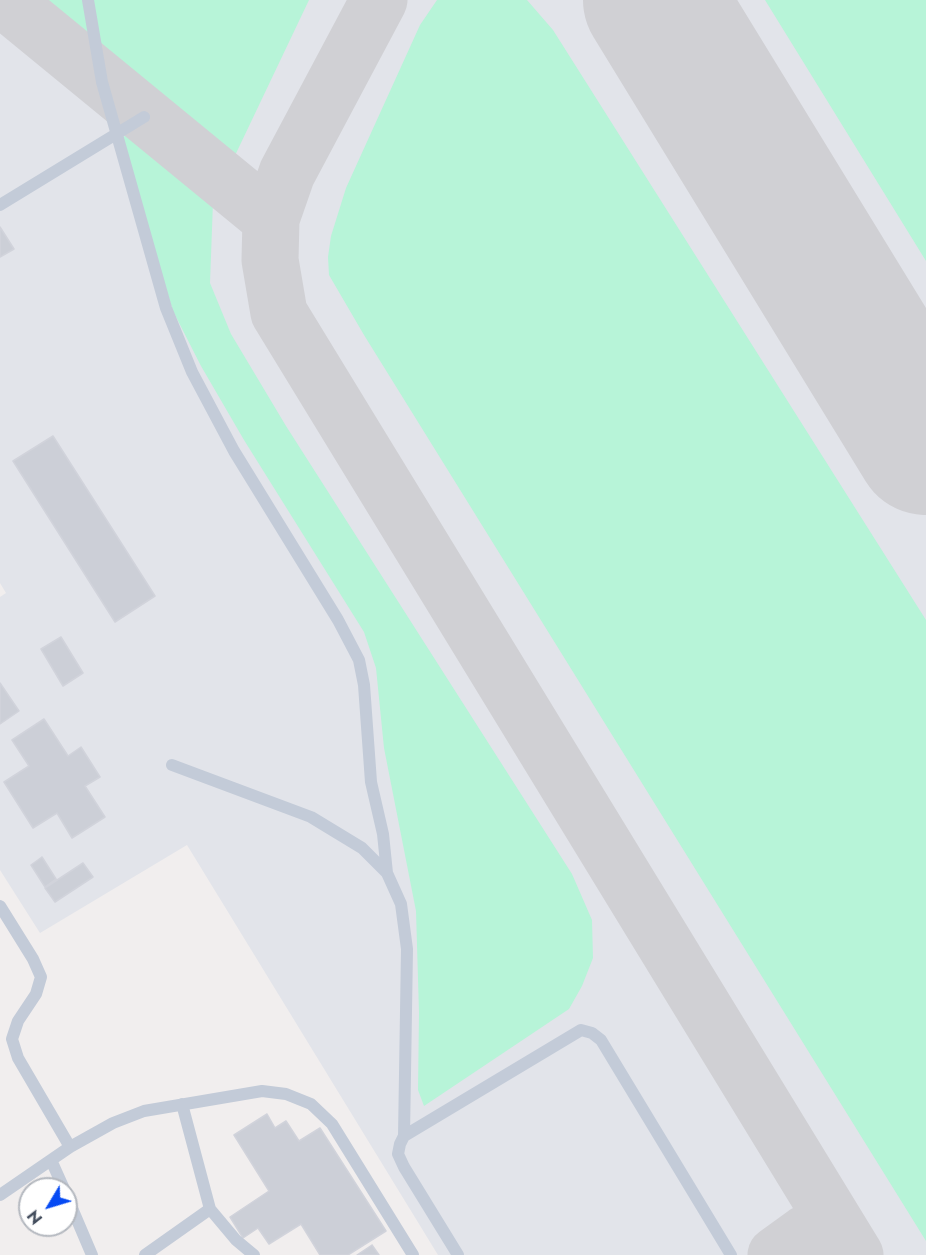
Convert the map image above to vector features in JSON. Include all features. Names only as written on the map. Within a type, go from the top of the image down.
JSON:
[{"type":"lane","points":[[88,0],[102,82],[166,308],[192,372],[234,451],[338,620],[359,660],[364,685],[371,782],[383,834],[387,873],[401,904],[407,949],[404,1136]]},
{"type":"lane","points":[[0,205],[144,117]]},
{"type":"lane","points":[[172,765],[311,817],[362,848],[387,873]]},
{"type":"lane","points":[[0,906],[33,959],[40,977],[36,993],[18,1022],[12,1039],[18,1058],[70,1147]]},
{"type":"lane","points":[[458,1255],[404,1167],[398,1154],[399,1144],[404,1136],[581,1030],[592,1033],[601,1040],[731,1255]]},
{"type":"lane","points":[[0,1195],[70,1147],[113,1123],[144,1111],[262,1091],[286,1094],[311,1104],[332,1124],[413,1255]]},
{"type":"lane","points":[[182,1104],[210,1209],[236,1240],[254,1255]]},
{"type":"lane","points":[[51,1160],[59,1177]]},
{"type":"lane","points":[[145,1255],[210,1209]]},
{"type":"lane","points":[[78,1222],[92,1255]]},
{"type":"shaded area","points":[[0,0],[926,0],[926,1255],[438,1255],[187,845],[40,933],[0,870],[0,597],[6,593],[0,583]]},
{"type":"green space","points":[[26,0],[309,0],[230,166]]},
{"type":"green space","points":[[437,0],[527,0],[553,30],[926,620],[926,1241],[329,275],[328,257],[331,236],[346,188],[420,25]]},
{"type":"green space","points":[[765,0],[926,0],[926,261]]},
{"type":"green space","points":[[137,134],[157,138],[220,188],[213,202],[210,283],[231,334],[286,426],[572,874],[592,920],[593,958],[582,986],[569,1009],[424,1106],[418,1090],[419,1013],[416,911],[384,748],[376,668],[364,632],[244,440],[201,366],[173,311],[120,137]]},
{"type":"building","points":[[0,227],[14,249],[0,257]]},
{"type":"building","points":[[53,436],[155,596],[115,622],[13,461]]},
{"type":"building","points":[[61,637],[83,673],[63,686],[41,649]]},
{"type":"building","points":[[0,683],[19,711],[0,724]]},
{"type":"building","points":[[44,719],[68,756],[81,747],[100,777],[85,786],[105,817],[72,838],[57,813],[33,828],[4,782],[29,766],[12,740]]},
{"type":"building","points":[[42,857],[56,879],[45,887],[31,865]]},
{"type":"building","points":[[83,863],[93,877],[55,902],[45,888]]},
{"type":"building","points":[[267,1114],[275,1128],[286,1121],[299,1141],[320,1128],[386,1231],[348,1255],[320,1255],[301,1224],[269,1244],[258,1228],[243,1238],[230,1217],[269,1191],[234,1135]]},
{"type":"building","points":[[372,1245],[379,1255],[357,1255]]},
{"type":"taxiway","points":[[4,0],[271,219]]},
{"type":"taxiway","points":[[379,0],[287,173],[271,219],[270,260],[279,313],[855,1255]]},
{"type":"taxiway","points":[[776,1255],[831,1219]]},
{"type":"runway","points":[[654,0],[926,444]]}]
